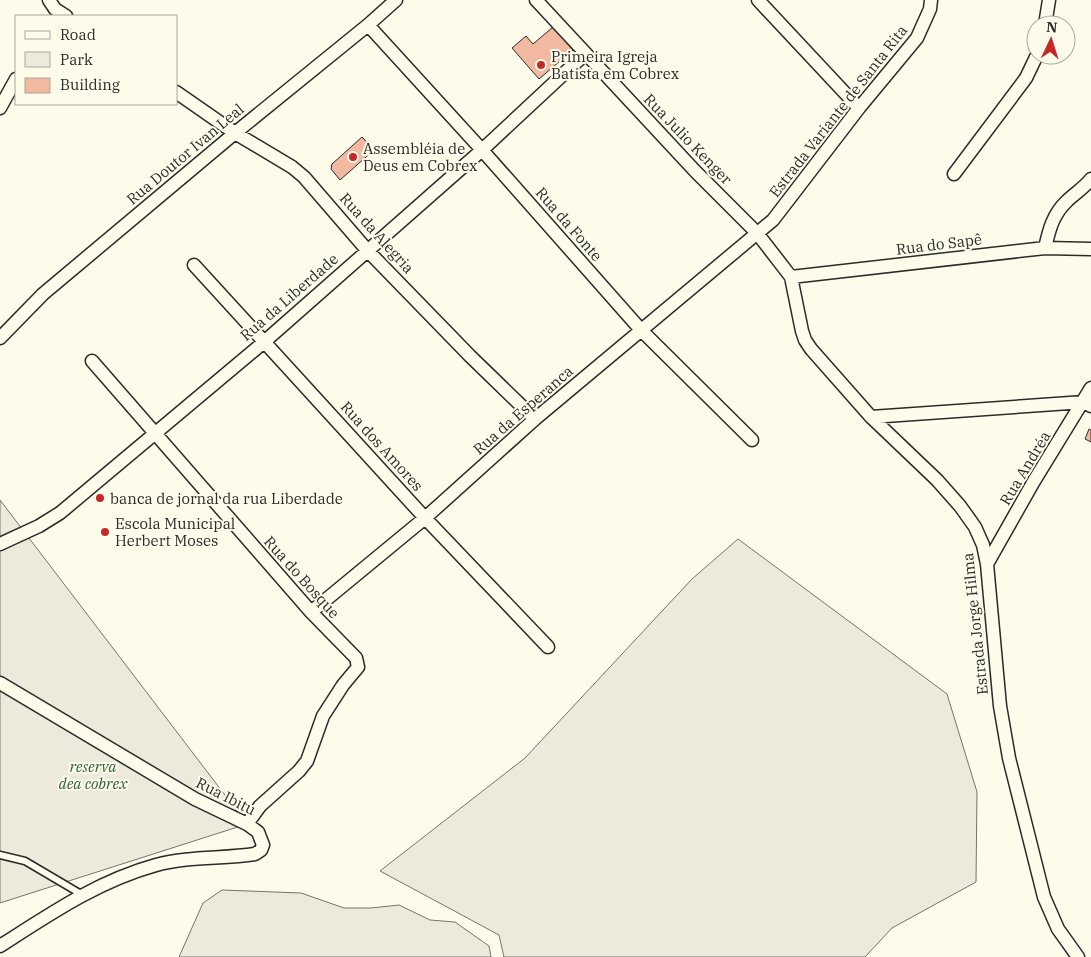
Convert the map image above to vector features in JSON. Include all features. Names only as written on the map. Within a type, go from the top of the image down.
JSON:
[{"type":"street","name":"Rua Doutor Ivan Leal","points":[[0,338],[43,294],[396,0]]},
{"type":"street","name":"Rua Julio Kenger","points":[[536,0],[695,172],[757,233]]},
{"type":"street","points":[[758,0],[859,108]]},
{"type":"street","name":"Estrada Variante de Santa Rita","points":[[757,233],[773,220],[787,203],[859,108],[917,38],[930,9],[931,0]]},
{"type":"street","points":[[1047,15],[1049,0]]},
{"type":"street","name":"Rua da Fonte","points":[[368,25],[482,150],[641,330],[752,440]]},
{"type":"street","name":"Rua da Liberdade","points":[[0,544],[39,526],[60,513],[155,434],[264,342],[482,150],[585,54]]},
{"type":"street","points":[[954,174],[1026,78],[1032,65]]},
{"type":"street","points":[[0,108],[15,81]]},
{"type":"street","name":"Rua da Alegria","points":[[178,93],[304,177],[368,250],[470,356],[535,419]]},
{"type":"street","points":[[1045,248],[1053,219],[1059,210],[1091,179]]},
{"type":"street","name":"Estrada Jorge Hilma","points":[[757,233],[791,277],[805,340],[820,360],[871,417],[937,480],[960,506],[975,527],[983,545],[988,564],[1000,706],[1009,758],[1044,897],[1058,929],[1078,957]]},
{"type":"street","name":"Rua da Esperanca","points":[[311,612],[425,518],[535,419],[757,233]]},
{"type":"street","name":"Rua do Sapê","points":[[791,277],[1045,248],[1091,249]]},
{"type":"street","name":"Rua dos Amores","points":[[194,265],[425,518],[548,647]]},
{"type":"street","name":"Rua do Bosque","points":[[92,361],[311,612],[356,658],[358,667],[343,685],[323,716],[307,761],[299,771],[260,806],[247,824]]},
{"type":"street","name":"Rua Andréa","points":[[988,564],[1034,481],[1087,404],[1091,388]]},
{"type":"street","points":[[871,417],[1087,404]]},
{"type":"street","name":"Rua Ibitu","points":[[0,683],[195,799],[247,824],[258,832],[262,839],[263,845],[261,850],[255,854],[190,858],[156,865],[124,875],[81,894]]},
{"type":"street","points":[[0,946],[81,894]]},
{"type":"lane","points":[[0,855],[25,861],[81,894]]},
{"type":"green space","name":"reserva dea cobrex","points":[[0,500],[247,824],[0,903]]},
{"type":"green space","points":[[738,539],[947,694],[977,792],[976,882],[892,928],[865,957],[504,957],[499,935],[380,871],[525,758],[692,579]]},
{"type":"green space","points":[[222,890],[301,893],[344,908],[399,905],[430,920],[455,922],[489,946],[491,957],[179,957],[203,903]]},
{"type":"building","name":"Primeira Igreja Batista em Cobrex","points":[[553,27],[573,50],[539,79],[512,48],[526,36],[533,44]]},
{"type":"building","name":"Assembléia de Deus em Cobrex","points":[[362,137],[374,150],[340,180],[331,169],[332,164]]},
{"type":"building","points":[[1089,429],[1091,430],[1091,442],[1085,439]]},
{"type":"place","name":"Primeira Igreja Batista em Cobrex","points":[[541,65]]},
{"type":"place","name":"Assembléia de Deus em Cobrex","points":[[353,157]]},
{"type":"place","name":"banca de jornal da rua Liberdade","points":[[100,498]]},
{"type":"place","name":"Escola Municipal Herbert Moses","points":[[105,532]]}]
